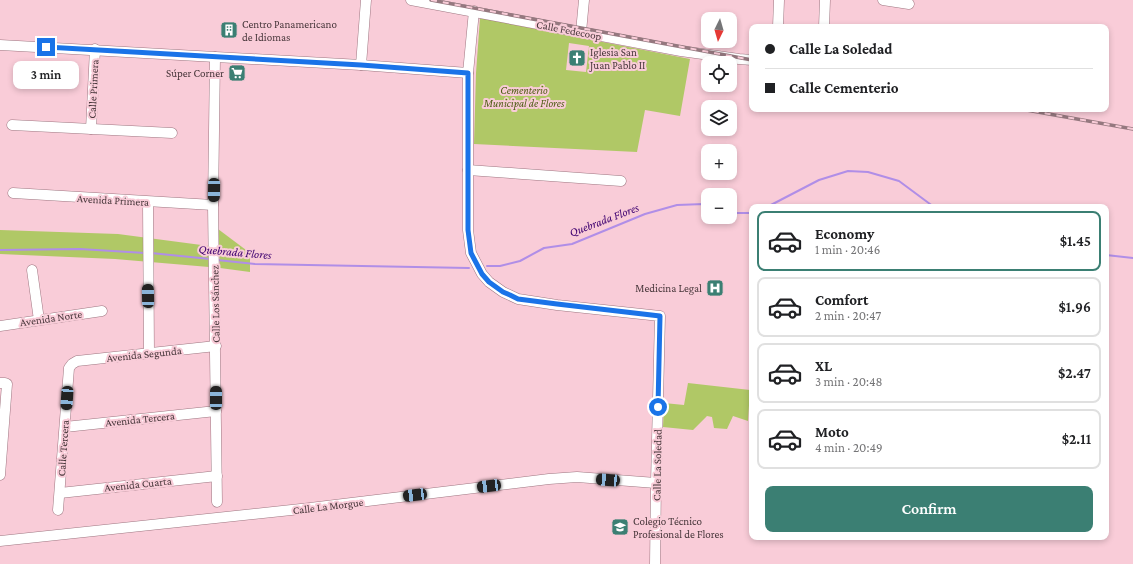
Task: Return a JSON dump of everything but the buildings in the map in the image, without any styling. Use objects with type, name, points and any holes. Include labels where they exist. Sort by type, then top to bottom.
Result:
[{"type":"street","points":[[361,65],[366,0]]},
{"type":"street","name":"Calle Fedecoop","points":[[411,0],[695,53],[738,60],[749,60]]},
{"type":"street","points":[[581,32],[584,0]]},
{"type":"street","points":[[778,24],[779,0]]},
{"type":"street","points":[[824,24],[825,0]]},
{"type":"street","points":[[883,0],[909,4]]},
{"type":"street","name":"Calle La Soledad","points":[[474,11],[468,73],[468,230],[471,253],[479,269],[489,282],[503,292],[518,299],[660,316],[656,483],[656,564]]},
{"type":"street","points":[[0,45],[95,49],[468,73]]},
{"type":"street","name":"Calle Primera","points":[[91,129],[95,49]]},
{"type":"street","name":"Calle Los Sánchez","points":[[216,57],[213,205],[217,502]]},
{"type":"street","points":[[12,125],[172,133]]},
{"type":"street","points":[[468,170],[621,180]]},
{"type":"street","name":"Avenida Primera","points":[[13,194],[213,205]]},
{"type":"street","points":[[148,202],[149,353]]},
{"type":"street","points":[[32,270],[38,320]]},
{"type":"street","name":"Avenida Norte","points":[[0,326],[102,311]]},
{"type":"street","name":"Avenida Segunda","points":[[72,364],[77,361],[216,346]]},
{"type":"street","name":"Calle Tercera","points":[[58,510],[69,368],[72,364]]},
{"type":"street","points":[[0,475],[7,384],[3,383]]},
{"type":"street","name":"Avenida Tercera","points":[[65,427],[216,411]]},
{"type":"street","name":"Avenida Cuarta","points":[[60,493],[217,476]]},
{"type":"street","name":"Calle La Morgue","points":[[0,541],[303,509],[549,479],[577,478],[656,483]]},
{"type":"green space","name":"Cementerio Municipal de Flores","points":[[480,18],[690,59],[680,116],[645,110],[637,152],[474,144],[476,73]],"holes":[[[569,43],[589,46],[586,72],[566,70]]]},
{"type":"green space","points":[[218,229],[250,253],[250,272],[220,268]]},
{"type":"green space","points":[[0,230],[118,234],[209,246],[209,267],[115,259],[0,254]]},
{"type":"green space","points":[[688,383],[749,390],[748,421],[733,416],[727,429],[714,428],[712,417],[707,416],[693,430],[663,427],[664,403],[684,405]]},
{"type":"waterway","name":"Quebrada Flores","points":[[773,204],[819,180],[848,171],[868,172],[899,181],[930,204]]},
{"type":"waterway","name":"Quebrada Flores","points":[[487,266],[500,266],[520,261],[544,248],[572,244],[645,214],[677,205],[701,204]]},
{"type":"waterway","name":"Quebrada Flores","points":[[737,213],[749,213]]},
{"type":"waterway","name":"Quebrada Flores","points":[[0,250],[80,249],[145,253]]},
{"type":"waterway","name":"Quebrada Flores","points":[[151,253],[210,259]]},
{"type":"waterway","name":"Quebrada Flores","points":[[1109,255],[1133,258]]},
{"type":"waterway","name":"Quebrada Flores","points":[[217,260],[255,264],[469,268]]},
{"type":"railway","points":[[431,0],[749,59]]},
{"type":"railway","points":[[1038,112],[1133,129]]},
{"type":"place","name":"Centro Panamericano de Idiomas","points":[[229,30]]},
{"type":"place","name":"Iglesia San Juan Pablo II","points":[[577,58]]},
{"type":"place","name":"Súper Corner","points":[[237,73]]},
{"type":"place","name":"Medicina Legal","points":[[715,288]]},
{"type":"place","name":"Colegio Técnico Profesional de Flores","points":[[620,527]]},
{"type":"route","points":[[46,47],[361,65],[468,73],[468,230],[471,253],[476,264],[489,282],[503,292],[518,299],[660,316],[658,407]]}]
